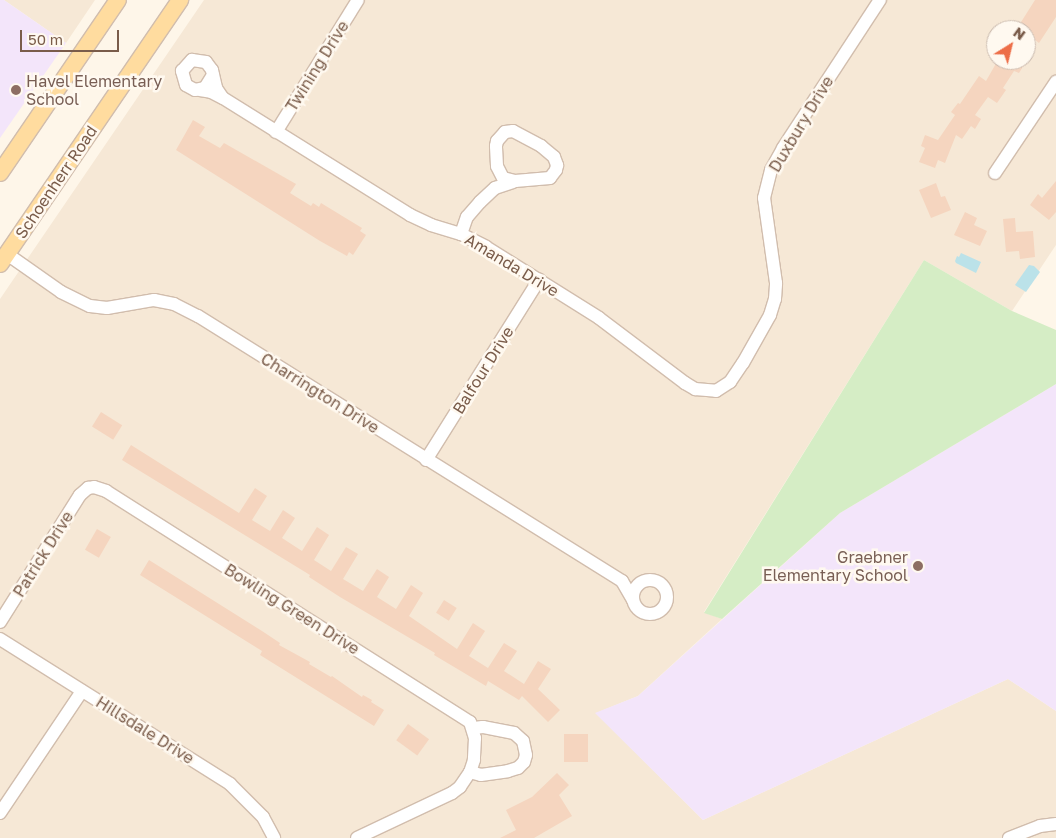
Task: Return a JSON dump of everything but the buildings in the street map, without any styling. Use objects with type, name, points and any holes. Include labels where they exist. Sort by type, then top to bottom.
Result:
[{"type":"main road","points":[[0,173],[118,0]]},
{"type":"main road","name":"Schoenherr Road","points":[[3,259],[180,0]]},
{"type":"street","name":"Twining Drive","points":[[276,132],[358,0]]},
{"type":"street","name":"Duxbury Drive","points":[[716,391],[730,382],[743,363],[770,315],[775,299],[776,283],[764,198],[771,170],[783,148],[880,0]]},
{"type":"street","points":[[212,75],[209,85],[200,90],[190,88],[183,81],[182,71],[187,63],[197,59],[206,62],[212,75],[216,88],[223,98]]},
{"type":"street","points":[[995,173],[1056,82]]},
{"type":"street","name":"Amanda Drive","points":[[200,90],[211,92],[223,98],[410,215],[431,226],[461,234],[539,280],[600,318],[695,389],[716,391]]},
{"type":"street","points":[[461,234],[473,209],[495,188],[515,181],[550,178],[556,170],[557,164],[554,157],[541,146],[513,132],[505,132],[497,141],[496,146],[495,188]]},
{"type":"street","points":[[497,166],[503,178],[515,181]]},
{"type":"street","name":"Charrington Drive","points":[[3,259],[90,306],[107,308],[154,300],[174,304],[198,316],[622,581],[639,610],[644,613],[656,614],[665,606],[667,596],[663,586],[654,581],[622,581]]},
{"type":"street","name":"Balfour Drive","points":[[426,460],[539,280]]},
{"type":"street","name":"Patrick Drive","points":[[0,622],[80,495],[88,488]]},
{"type":"street","name":"Bowling Green Drive","points":[[88,488],[99,488],[123,502],[464,716],[473,728]]},
{"type":"street","points":[[633,600],[635,589],[643,582]]},
{"type":"street","name":"Hillsdale Drive","points":[[0,639],[230,784],[262,817],[274,838]]},
{"type":"street","points":[[0,813],[82,691]]},
{"type":"street","points":[[357,838],[452,793],[470,772],[475,750],[473,728],[483,726],[514,733],[524,741],[526,755],[524,762],[518,768],[481,775],[470,772]]},
{"type":"street","points":[[1009,838],[1040,826],[1056,824]]},
{"type":"shaded area","name":"Havel Elementary School","points":[[0,0],[4,0],[66,43],[0,138]]},
{"type":"shaded area","points":[[4,0],[95,0],[66,43]]},
{"type":"shaded area","points":[[204,0],[1056,0],[1056,245],[1012,311],[924,260],[704,612],[722,619],[638,696],[596,713],[703,820],[1008,679],[1056,711],[1056,838],[0,838],[0,299]]},
{"type":"shaded area","name":"Graebner Elementary School","points":[[1056,384],[1056,711],[1008,679],[703,820],[595,713],[638,696],[840,513]]},
{"type":"green space","points":[[924,260],[1012,311],[1056,330],[1056,384],[840,513],[722,619],[704,613]]},
{"type":"water","points":[[961,253],[981,262],[976,273],[956,263],[957,256],[959,257]]},
{"type":"water","points":[[1029,265],[1034,266],[1040,272],[1026,292],[1015,285]]},
{"type":"place","name":"Havel Elementary School","points":[[16,90]]},
{"type":"place","name":"Graebner Elementary School","points":[[918,566]]}]
